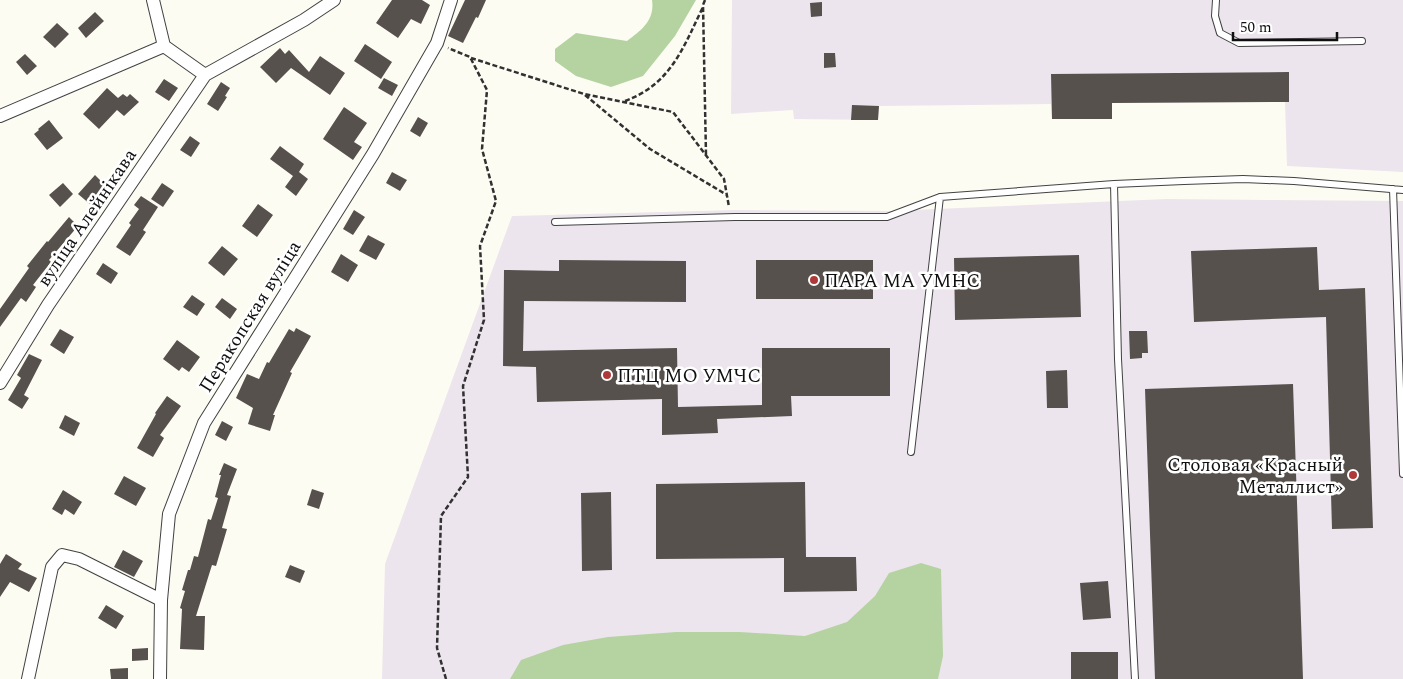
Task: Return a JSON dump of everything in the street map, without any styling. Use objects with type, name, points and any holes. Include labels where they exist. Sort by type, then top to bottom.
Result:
[{"type":"street","points":[[153,0],[164,46],[205,75],[304,20],[334,0]]},
{"type":"street","name":"Перакопская вуліца","points":[[160,679],[161,600],[169,514],[204,423],[373,154],[437,43],[451,0]]},
{"type":"street","points":[[0,116],[164,46]]},
{"type":"street","name":"вуліца Алейнікава","points":[[0,383],[48,305],[205,75]]},
{"type":"street","points":[[28,679],[52,567],[62,555],[79,559],[161,600]]},
{"type":"lane","points":[[1216,0],[1216,16],[1220,33],[1238,43],[1362,41]]},
{"type":"lane","points":[[555,222],[735,217],[887,217],[940,197],[1114,184],[1243,179],[1294,181],[1403,190]]},
{"type":"lane","points":[[1114,184],[1118,359],[1135,679]]},
{"type":"lane","points":[[1393,189],[1403,474]]},
{"type":"lane","points":[[911,452],[940,197]]},
{"type":"path","points":[[705,0],[706,156]]},
{"type":"path","points":[[623,102],[642,95],[664,76],[680,54],[704,5]]},
{"type":"path","points":[[437,43],[470,57],[584,94],[673,112],[724,179],[730,210],[735,217]]},
{"type":"path","points":[[446,679],[437,648],[441,516],[468,477],[463,386],[484,320],[480,246],[496,201],[482,149],[487,90],[470,57]]},
{"type":"path","points":[[584,94],[650,148],[727,195]]},
{"type":"shaded area","points":[[732,0],[1403,0],[1403,172],[1287,166],[1285,102],[1112,103],[1112,119],[1052,119],[1051,104],[879,106],[878,120],[794,119],[793,110],[731,114]]},
{"type":"shaded area","points":[[1166,199],[1403,201],[1403,679],[382,679],[385,564],[512,216],[736,210],[890,211]]},
{"type":"green space","points":[[652,0],[696,0],[675,36],[643,76],[611,87],[576,76],[555,61],[555,49],[576,33],[627,41],[646,24],[651,13]]},
{"type":"green space","points":[[921,563],[941,569],[943,656],[938,679],[510,679],[521,660],[563,645],[608,637],[676,632],[740,632],[805,636],[847,622],[875,596],[889,573]]},
{"type":"building","points":[[392,0],[422,0],[430,5],[421,24],[411,19],[398,38],[376,23]]},
{"type":"building","points":[[465,0],[486,0],[463,43],[448,36]]},
{"type":"building","points":[[822,2],[822,16],[811,17],[810,3]]},
{"type":"building","points":[[95,12],[104,21],[86,38],[78,28]]},
{"type":"building","points":[[57,23],[69,34],[55,48],[43,37]]},
{"type":"building","points":[[365,44],[392,62],[381,79],[354,61]]},
{"type":"building","points":[[280,48],[285,54],[289,50],[309,72],[320,56],[345,73],[330,95],[291,68],[276,83],[260,67]]},
{"type":"building","points":[[824,53],[835,53],[836,67],[824,68]]},
{"type":"building","points":[[25,54],[37,66],[27,75],[16,62]]},
{"type":"building","points":[[1289,72],[1289,102],[1112,103],[1112,119],[1052,119],[1051,74]]},
{"type":"building","points":[[384,78],[398,85],[392,96],[378,88]]},
{"type":"building","points":[[164,79],[178,88],[169,101],[155,92]]},
{"type":"building","points":[[221,82],[230,88],[225,96],[227,97],[218,111],[207,104]]},
{"type":"building","points":[[107,88],[118,98],[123,94],[127,97],[130,94],[139,102],[124,116],[117,110],[99,129],[83,114]]},
{"type":"building","points":[[852,105],[879,106],[878,120],[851,120]]},
{"type":"building","points":[[344,107],[367,123],[354,142],[362,147],[353,160],[323,139]]},
{"type":"building","points":[[418,117],[428,123],[420,137],[410,131]]},
{"type":"building","points":[[49,120],[63,138],[47,150],[34,134]]},
{"type":"building","points":[[190,136],[200,143],[191,157],[180,150]]},
{"type":"building","points":[[280,146],[304,164],[299,172],[308,179],[296,196],[285,187],[293,176],[270,159]]},
{"type":"building","points":[[392,172],[407,180],[400,191],[386,183]]},
{"type":"building","points":[[95,175],[107,187],[91,205],[78,194]]},
{"type":"building","points":[[63,183],[73,194],[60,207],[49,195]]},
{"type":"building","points":[[162,183],[174,191],[163,207],[151,199]]},
{"type":"building","points":[[141,196],[158,207],[143,230],[146,232],[130,256],[116,247],[139,209],[134,205]]},
{"type":"building","points":[[258,204],[273,215],[257,237],[242,226]]},
{"type":"building","points":[[354,210],[365,217],[353,235],[343,229]]},
{"type":"building","points":[[69,217],[78,226],[49,260],[51,262],[33,285],[36,287],[26,302],[21,298],[0,327],[0,309],[29,268],[27,266]]},
{"type":"building","points":[[368,235],[385,244],[376,260],[359,251]]},
{"type":"building","points":[[222,246],[238,259],[224,276],[208,263]]},
{"type":"building","points":[[1317,247],[1319,290],[1365,288],[1373,528],[1332,529],[1326,317],[1194,322],[1191,251]]},
{"type":"building","points":[[341,254],[358,265],[348,282],[331,272]]},
{"type":"building","points":[[1079,255],[1081,317],[955,320],[954,258]]},
{"type":"building","points":[[559,260],[686,261],[686,302],[524,301],[523,351],[677,348],[678,407],[762,405],[762,348],[890,348],[890,396],[791,396],[792,416],[717,419],[718,433],[662,435],[662,399],[537,402],[536,367],[503,366],[504,270],[559,271]]},
{"type":"building","name":"ПАРА МА УМНС","points":[[756,260],[873,260],[873,299],[756,299]]},
{"type":"building","points":[[103,263],[118,273],[111,284],[96,274]]},
{"type":"building","points":[[192,295],[205,304],[197,316],[183,307]]},
{"type":"building","points":[[222,298],[237,309],[230,319],[215,307]]},
{"type":"building","points":[[296,328],[311,336],[290,372],[292,373],[273,415],[275,415],[270,431],[248,424],[253,408],[236,398],[247,374],[259,379],[267,362],[269,363],[289,329],[294,332]]},
{"type":"building","points":[[60,329],[74,337],[64,354],[50,345]]},
{"type":"building","points":[[1129,331],[1147,331],[1148,353],[1142,353],[1142,358],[1130,359]]},
{"type":"building","points":[[177,340],[200,357],[189,372],[182,367],[179,371],[163,359]]},
{"type":"building","points":[[29,354],[42,360],[24,395],[29,398],[22,409],[8,400],[21,378],[17,375]]},
{"type":"building","points":[[1067,370],[1068,408],[1047,408],[1046,371]]},
{"type":"building","points":[[1293,384],[1303,679],[1155,679],[1145,389]]},
{"type":"building","points":[[167,396],[181,406],[160,435],[164,438],[153,457],[137,448],[155,413]]},
{"type":"building","points":[[65,415],[80,423],[74,436],[59,428]]},
{"type":"building","points":[[222,421],[233,427],[226,441],[215,435]]},
{"type":"building","points":[[224,463],[237,469],[227,495],[231,496],[222,528],[227,529],[216,566],[212,565],[196,616],[205,616],[204,650],[180,649],[182,609],[180,608],[185,591],[182,590],[194,556],[198,557],[208,519],[211,520],[218,498],[215,497],[221,475],[219,475]]},
{"type":"building","points":[[124,476],[146,488],[136,506],[114,494]]},
{"type":"building","points":[[805,482],[806,557],[856,557],[857,591],[784,592],[784,558],[656,559],[656,484]]},
{"type":"building","points":[[312,489],[324,493],[319,509],[307,505]]},
{"type":"building","points":[[63,490],[82,502],[74,515],[65,509],[62,515],[52,509]]},
{"type":"building","points":[[611,492],[612,570],[582,571],[581,493]]},
{"type":"building","points":[[123,550],[143,561],[134,577],[114,567]]},
{"type":"building","points":[[6,554],[22,564],[18,569],[37,578],[29,592],[10,582],[0,597],[0,564]]},
{"type":"building","points":[[290,565],[305,571],[300,583],[285,577]]},
{"type":"building","points":[[1108,581],[1111,618],[1083,620],[1080,583]]},
{"type":"building","points":[[106,605],[124,616],[116,629],[98,618]]},
{"type":"building","points":[[148,648],[148,660],[132,661],[132,649]]},
{"type":"building","points":[[1071,652],[1118,652],[1118,679],[1071,679]]},
{"type":"building","points":[[128,668],[128,679],[111,679],[110,669]]},
{"type":"place","name":"ПАРА МА УМНС","points":[[814,280]]},
{"type":"place","name":"ПТЦ МО УМЧС","points":[[607,375]]},
{"type":"place","name":"Столовая «Красный Металлист»","points":[[1353,475]]}]
